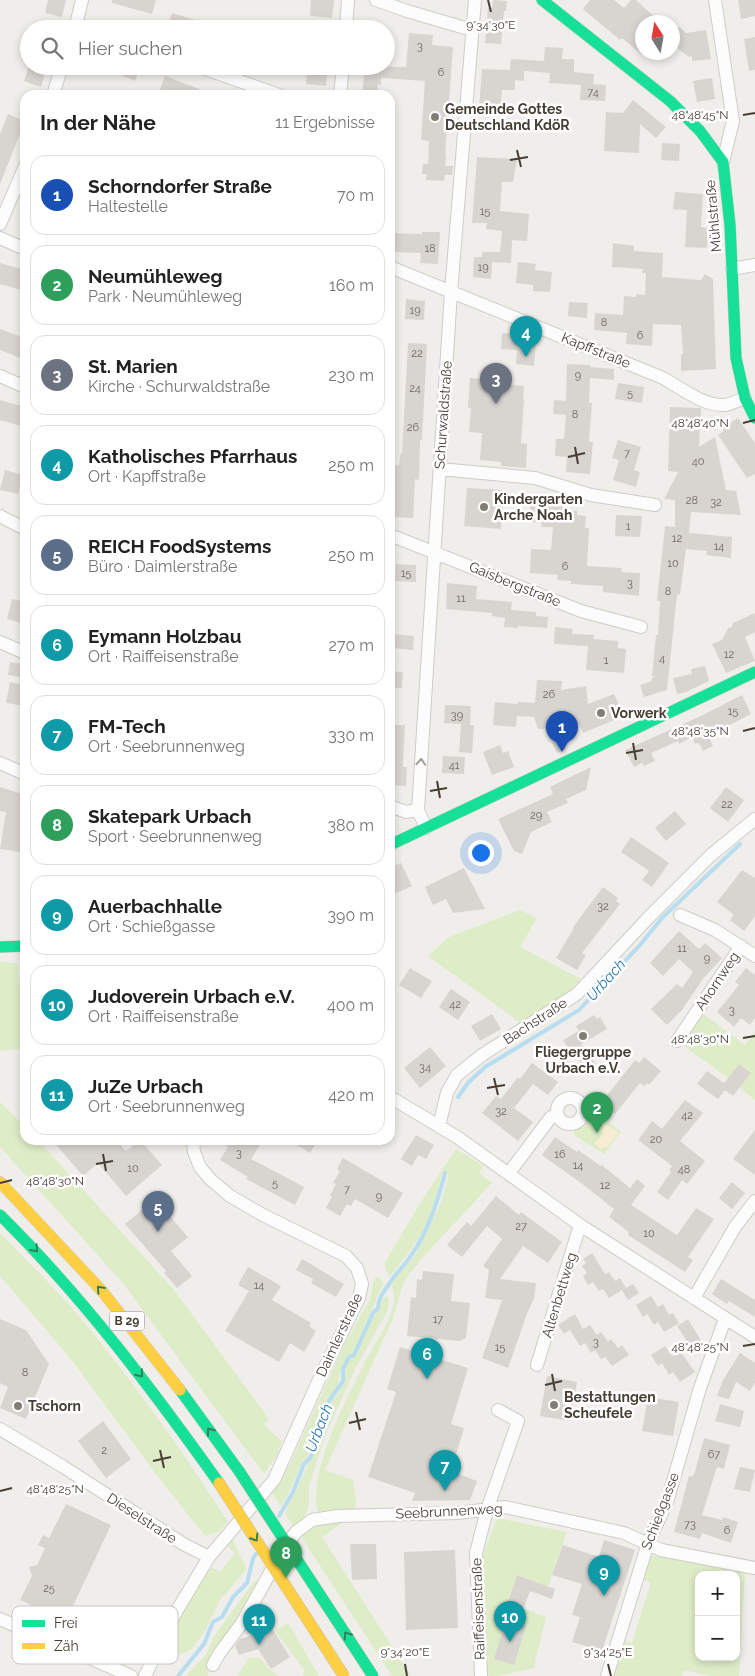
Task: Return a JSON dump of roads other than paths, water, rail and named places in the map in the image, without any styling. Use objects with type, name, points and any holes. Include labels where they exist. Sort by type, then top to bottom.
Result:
[{"type":"main road","name":"Mühlstraße","points":[[542,0],[670,101],[700,131],[723,162],[730,225],[733,325],[736,358],[745,398],[755,418]]},
{"type":"main road","points":[[395,843],[755,672]]},
{"type":"main road","points":[[0,947],[20,946]]},
{"type":"main road","name":"B 29","points":[[0,1182],[51,1234],[115,1306],[172,1379],[239,1471],[373,1676]]},
{"type":"main road","name":"B 29","points":[[0,1215],[30,1243],[98,1321],[159,1398],[219,1483],[344,1676]]},
{"type":"street","points":[[77,20],[82,0]]},
{"type":"street","points":[[347,20],[348,0]]},
{"type":"street","points":[[376,0],[472,30]]},
{"type":"street","name":"Schurwaldstraße","points":[[426,828],[418,810],[451,292],[475,0]]},
{"type":"street","points":[[715,0],[733,121],[723,162]]},
{"type":"street","points":[[55,90],[59,75]]},
{"type":"street","points":[[222,75],[265,90]]},
{"type":"street","points":[[341,90],[342,75]]},
{"type":"street","points":[[0,224],[20,178]]},
{"type":"street","points":[[0,238],[20,247]]},
{"type":"street","points":[[732,269],[755,266]]},
{"type":"street","name":"Kapffstraße","points":[[395,269],[663,378],[703,400],[727,405],[745,398]]},
{"type":"street","points":[[0,376],[20,384]]},
{"type":"street","points":[[440,469],[535,478],[591,496],[656,505]]},
{"type":"street","points":[[0,516],[20,526]]},
{"type":"street","name":"Gaisbergstraße","points":[[395,537],[581,610],[641,628]]},
{"type":"street","points":[[0,642],[20,651]]},
{"type":"street","points":[[0,764],[20,772]]},
{"type":"street","points":[[395,808],[406,812],[418,810]]},
{"type":"street","name":"Bachstraße","points":[[439,1126],[447,1093],[457,1074],[482,1055],[577,994],[649,917],[711,855],[755,819]]},
{"type":"street","points":[[680,915],[715,930],[755,956]]},
{"type":"street","name":"Ahornweg","points":[[677,1041],[741,946]]},
{"type":"street","points":[[395,1100],[509,1172],[580,1225],[755,1337]]},
{"type":"street","points":[[509,1172],[551,1117],[557,1114]]},
{"type":"street","name":"Daimlerstraße","points":[[178,1609],[209,1557],[274,1480],[323,1371],[360,1298],[362,1284],[357,1268],[346,1256],[230,1196],[210,1179],[200,1167],[193,1145]]},
{"type":"street","points":[[694,1298],[735,1227],[755,1202]]},
{"type":"street","name":"Altenbettweg","points":[[537,1364],[580,1225]]},
{"type":"street","name":"Schießgasse","points":[[607,1676],[648,1543],[667,1502],[700,1388],[725,1319]]},
{"type":"street","name":"Raiffeisenstraße","points":[[481,1676],[476,1552],[487,1510],[518,1421],[498,1410]]},
{"type":"street","name":"Dieselstraße","points":[[0,1429],[62,1466],[185,1545],[209,1557]]},
{"type":"street","name":"Seebrunnenweg","points":[[214,1665],[219,1654],[242,1623],[261,1592],[280,1554],[296,1532],[312,1520],[338,1516],[458,1513],[505,1507],[624,1534],[661,1550],[755,1568]]},
{"type":"street","points":[[0,1619],[12,1624]]},
{"type":"street","points":[[103,1664],[131,1676]]},
{"type":"street","name":"Daimlerstraße","points":[[145,1676],[151,1664]]},
{"type":"waterway","name":"Urbach","points":[[458,1097],[468,1083],[485,1067],[579,1010],[640,945],[662,918],[740,844]]},
{"type":"waterway","name":"Urbach","points":[[279,1516],[293,1492],[304,1464],[310,1458],[314,1449],[315,1434],[326,1414],[327,1404],[343,1381],[343,1369],[349,1357],[354,1355],[373,1313],[378,1308],[382,1294],[410,1258],[428,1225],[445,1173]]},
{"type":"waterway","name":"Urbach","points":[[178,1676],[204,1644],[213,1622],[222,1617],[233,1597],[247,1583],[256,1554]]},
{"type":"place","name":"Gemeinde Gottes Deutschland KdöR","points":[[435,117]]},
{"type":"place","name":"Katholisches Pfarrhaus","points":[[526,357]]},
{"type":"place","name":"St. Marien","points":[[496,404]]},
{"type":"place","name":"Kindergarten Arche Noah","points":[[484,507]]},
{"type":"place","name":"Vorwerk","points":[[601,713]]},
{"type":"place","name":"Schorndorfer Straße","points":[[562,752]]},
{"type":"place","name":"Fliegergruppe Urbach e.V.","points":[[583,1036]]},
{"type":"place","name":"Neumühleweg","points":[[597,1133]]},
{"type":"place","name":"REICH FoodSystems","points":[[158,1232]]},
{"type":"place","name":"Eymann Holzbau","points":[[427,1379]]},
{"type":"place","name":"Bestattungen Scheufele","points":[[554,1405]]},
{"type":"place","name":"Tschorn","points":[[18,1406]]},
{"type":"place","name":"FM-Tech","points":[[445,1491]]},
{"type":"place","name":"Skatepark Urbach","points":[[286,1578]]},
{"type":"place","name":"Auerbachhalle","points":[[604,1596]]},
{"type":"place","name":"Judoverein Urbach e.V.","points":[[510,1642]]},
{"type":"place","name":"JuZe Urbach","points":[[259,1645]]}]
